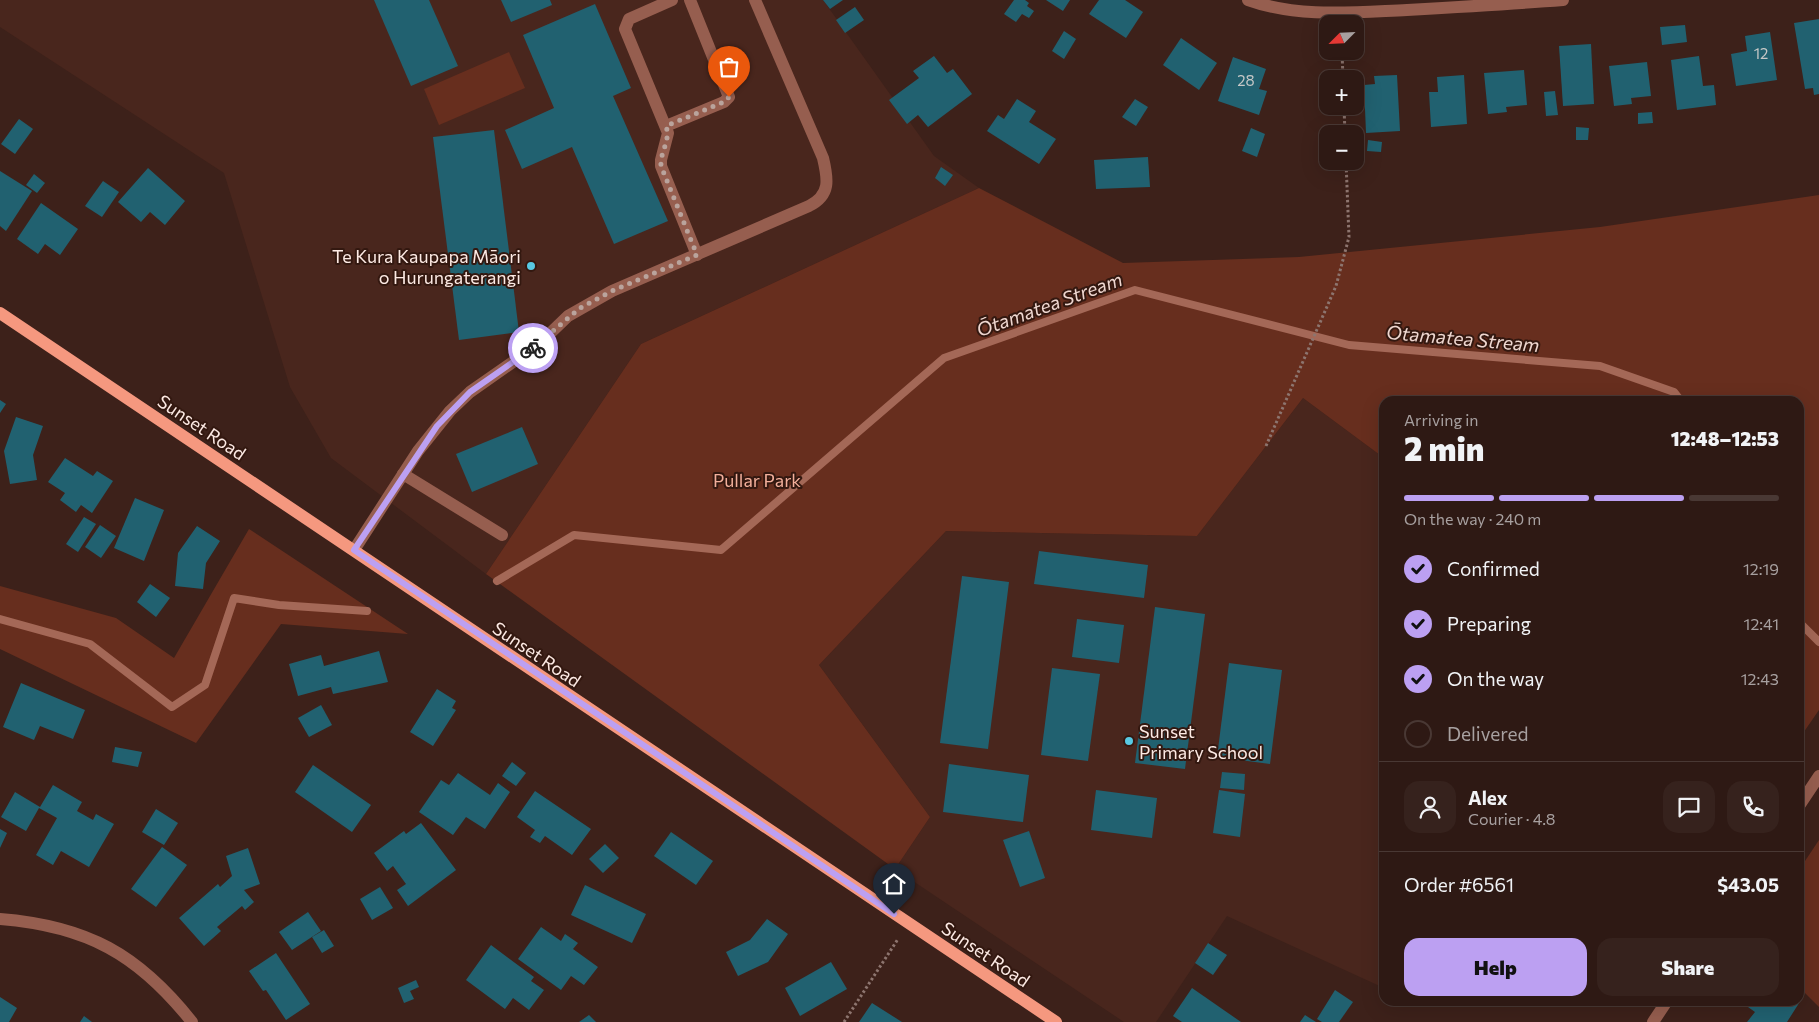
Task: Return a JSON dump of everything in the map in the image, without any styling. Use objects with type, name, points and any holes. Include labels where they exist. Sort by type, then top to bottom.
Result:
[{"type":"main road","name":"Sunset Road","points":[[0,313],[1056,1022]]},
{"type":"street","points":[[672,0],[629,19],[625,25],[626,33],[666,126],[668,137],[662,154],[661,166],[697,255]]},
{"type":"street","points":[[666,126],[724,102],[729,97],[690,0]]},
{"type":"street","points":[[354,550],[437,426],[450,411],[470,392],[540,343],[568,316],[612,291],[818,202],[826,192],[828,184],[823,158],[755,0]]},
{"type":"street","points":[[1248,0],[1265,6],[1302,11],[1358,11],[1491,6],[1563,0]]},
{"type":"street","points":[[404,474],[502,535]]},
{"type":"street","points":[[1804,798],[1819,776]]},
{"type":"street","points":[[0,919],[63,928],[117,952],[150,976],[192,1022]]},
{"type":"street","points":[[1653,1022],[1664,1006]]},
{"type":"path","points":[[1266,446],[1336,286],[1349,237],[1346,170]]},
{"type":"path","points":[[844,1022],[908,924]]},
{"type":"shaded area","name":"Te Kura Kaupapa Māori o Hurungaterangi","points":[[0,0],[823,0],[934,156],[979,188],[641,344],[486,574],[331,458],[290,387],[224,173],[0,27]]},
{"type":"shaded area","name":"Sunset Primary School","points":[[1303,398],[1379,454],[1379,986],[1227,916],[1156,1022],[1124,1022],[895,869],[930,817],[819,665],[946,531],[1197,536]]},
{"type":"green space","points":[[509,52],[525,88],[439,125],[424,89]]},
{"type":"green space","name":"Pullar Park","points":[[979,188],[1123,263],[1299,257],[1600,227],[1819,195],[1819,710],[1804,732],[1804,396],[1379,396],[1379,454],[1303,398],[1197,536],[946,531],[819,665],[930,817],[895,869],[486,574],[641,344]]},
{"type":"green space","points":[[249,529],[408,634],[281,624],[196,743],[0,649],[0,586],[116,618],[174,658]]},
{"type":"green space","points":[[1819,840],[1819,1007],[1804,992],[1804,862]]},
{"type":"building","points":[[374,0],[429,0],[458,66],[411,86]]},
{"type":"building","points":[[501,0],[550,0],[552,5],[511,22]]},
{"type":"building","points":[[823,0],[843,0],[830,9]]},
{"type":"building","points":[[1014,0],[1025,0],[1029,3],[1027,6],[1034,11],[1029,18],[1022,14],[1016,22],[1004,14]]},
{"type":"building","points":[[1046,0],[1070,0],[1063,11]]},
{"type":"building","points":[[1099,0],[1125,0],[1143,12],[1126,38],[1089,14]]},
{"type":"building","points":[[595,4],[631,88],[613,96],[668,221],[614,244],[572,147],[522,169],[505,130],[554,108],[523,35]]},
{"type":"building","points":[[855,7],[864,20],[845,33],[836,20]]},
{"type":"building","points":[[1819,19],[1819,94],[1814,95],[1813,88],[1805,89],[1794,23]]},
{"type":"building","points":[[1685,25],[1687,42],[1662,45],[1660,27]]},
{"type":"building","points":[[1064,31],[1076,39],[1064,59],[1052,51]]},
{"type":"building","points":[[1770,32],[1777,80],[1736,86],[1731,54],[1747,51],[1745,36]]},
{"type":"building","points":[[1181,38],[1217,63],[1199,90],[1163,65]]},
{"type":"building","points":[[1591,44],[1594,104],[1563,106],[1559,46]]},
{"type":"building","points":[[934,56],[947,73],[953,69],[972,94],[928,127],[918,115],[907,124],[889,100],[919,78],[913,71]]},
{"type":"building","points":[[1699,56],[1703,86],[1714,85],[1716,105],[1677,110],[1671,60]]},
{"type":"building","points":[[1233,57],[1266,69],[1259,89],[1267,91],[1259,115],[1218,101]]},
{"type":"building","points":[[1647,62],[1651,96],[1631,98],[1632,104],[1614,106],[1609,66]]},
{"type":"building","points":[[1524,70],[1527,105],[1506,107],[1507,112],[1488,114],[1484,73]]},
{"type":"building","points":[[1397,75],[1400,131],[1366,133],[1364,85],[1375,84],[1374,76]]},
{"type":"building","points":[[1464,75],[1467,124],[1431,127],[1429,92],[1438,92],[1437,77]]},
{"type":"building","points":[[1555,91],[1558,115],[1546,116],[1544,92]]},
{"type":"building","points":[[1017,99],[1036,111],[1029,122],[1056,139],[1039,164],[987,131],[998,115],[1004,119]]},
{"type":"building","points":[[1135,99],[1148,107],[1136,126],[1122,117]]},
{"type":"building","points":[[1652,112],[1653,123],[1638,124],[1638,113]]},
{"type":"building","points":[[19,119],[33,129],[15,154],[1,144]]},
{"type":"building","points":[[1576,127],[1589,128],[1588,140],[1576,140]]},
{"type":"building","points":[[1251,128],[1265,134],[1257,157],[1242,151]]},
{"type":"building","points":[[494,130],[519,332],[459,340],[433,137]]},
{"type":"building","points":[[1368,140],[1382,142],[1381,152],[1367,151]]},
{"type":"building","points":[[1148,157],[1150,187],[1096,189],[1094,160]]},
{"type":"building","points":[[941,167],[953,175],[945,186],[935,178]]},
{"type":"building","points":[[148,168],[185,201],[165,225],[150,212],[141,222],[118,202]]},
{"type":"building","points":[[0,171],[32,191],[6,231],[0,226]]},
{"type":"building","points":[[34,174],[45,183],[37,193],[26,185]]},
{"type":"building","points":[[103,181],[119,192],[102,217],[85,206]]},
{"type":"building","points":[[41,203],[78,229],[60,255],[45,244],[38,254],[17,239]]},
{"type":"building","points":[[0,400],[6,404],[0,413]]},
{"type":"building","points":[[16,417],[43,426],[33,455],[37,480],[10,484],[4,451]]},
{"type":"building","points":[[522,427],[538,464],[472,492],[456,454]]},
{"type":"building","points":[[65,458],[93,476],[97,471],[113,481],[92,513],[81,505],[76,512],[60,500],[65,493],[48,482]]},
{"type":"building","points":[[135,498],[164,510],[144,561],[114,548]]},
{"type":"building","points":[[84,517],[96,524],[78,552],[66,544]]},
{"type":"building","points":[[100,525],[116,536],[101,558],[85,547]]},
{"type":"building","points":[[197,526],[220,541],[206,563],[203,589],[175,586],[178,553]]},
{"type":"building","points":[[1039,551],[1148,565],[1144,598],[1034,584]]},
{"type":"building","points":[[962,576],[1009,582],[988,749],[940,743]]},
{"type":"building","points":[[150,584],[170,598],[156,617],[137,602]]},
{"type":"building","points":[[1155,607],[1205,614],[1185,769],[1135,763]]},
{"type":"building","points":[[1077,619],[1124,625],[1119,663],[1072,657]]},
{"type":"building","points":[[379,651],[388,682],[333,694],[331,687],[298,696],[289,664],[321,655],[324,666]]},
{"type":"building","points":[[1229,663],[1282,670],[1270,764],[1217,757]]},
{"type":"building","points":[[1052,668],[1100,674],[1088,761],[1041,755]]},
{"type":"building","points":[[21,683],[85,710],[73,739],[40,726],[34,740],[3,727]]},
{"type":"building","points":[[437,689],[456,701],[452,708],[456,710],[433,746],[410,732]]},
{"type":"building","points":[[321,705],[332,725],[309,737],[298,718]]},
{"type":"building","points":[[115,747],[142,752],[138,767],[112,762]]},
{"type":"building","points":[[512,762],[526,773],[516,786],[502,776]]},
{"type":"building","points":[[949,764],[1029,775],[1023,822],[943,812]]},
{"type":"building","points":[[313,765],[371,805],[352,832],[295,792]]},
{"type":"building","points":[[1222,772],[1245,774],[1244,790],[1220,788]]},
{"type":"building","points":[[458,773],[490,795],[498,783],[510,792],[485,829],[466,817],[453,835],[419,812],[441,780],[449,785]]},
{"type":"building","points":[[53,785],[82,802],[77,811],[93,820],[96,814],[114,824],[89,867],[61,851],[53,865],[36,855],[57,818],[39,808],[26,831],[1,817],[15,792],[40,807]]},
{"type":"building","points":[[1096,790],[1157,798],[1152,838],[1091,830]]},
{"type":"building","points":[[1219,790],[1245,794],[1240,837],[1213,833]]},
{"type":"building","points":[[535,791],[591,829],[572,855],[545,836],[540,843],[530,837],[535,830],[517,817]]},
{"type":"building","points":[[156,809],[178,823],[164,845],[142,832]]},
{"type":"building","points":[[421,823],[456,870],[408,906],[397,890],[406,884],[393,866],[387,871],[374,853],[404,831],[406,834]]},
{"type":"building","points":[[0,829],[7,833],[0,848]]},
{"type":"building","points":[[1029,831],[1045,878],[1020,887],[1003,840]]},
{"type":"building","points":[[671,832],[713,861],[696,885],[654,856]]},
{"type":"building","points":[[605,844],[619,858],[603,873],[589,859]]},
{"type":"building","points":[[162,847],[187,865],[156,907],[131,889]]},
{"type":"building","points":[[248,848],[260,884],[244,890],[254,902],[245,910],[242,906],[217,927],[221,931],[204,946],[179,918],[218,884],[220,887],[232,876],[226,856]]},
{"type":"building","points":[[585,885],[646,914],[632,943],[571,915]]},
{"type":"building","points":[[380,887],[393,908],[372,920],[360,899]]},
{"type":"building","points":[[308,912],[321,931],[292,950],[279,932]]},
{"type":"building","points":[[767,919],[788,934],[768,962],[738,976],[726,952],[750,940]]},
{"type":"building","points":[[541,927],[561,941],[565,934],[578,943],[573,949],[598,967],[584,985],[571,976],[561,990],[518,959]]},
{"type":"building","points":[[324,930],[334,946],[322,953],[312,937]]},
{"type":"building","points":[[1208,943],[1227,955],[1213,975],[1195,963]]},
{"type":"building","points":[[491,945],[534,977],[531,981],[544,990],[529,1010],[513,998],[505,1009],[466,980]]},
{"type":"building","points":[[276,953],[310,1004],[286,1020],[266,990],[263,991],[249,971]]},
{"type":"building","points":[[831,962],[847,989],[800,1016],[785,988]]},
{"type":"building","points":[[416,980],[419,987],[410,991],[414,999],[404,1003],[398,988]]},
{"type":"building","points":[[1192,988],[1241,1022],[1182,1022],[1173,1016]]},
{"type":"building","points":[[1335,990],[1353,1002],[1339,1022],[1322,1022],[1317,1019]]},
{"type":"building","points":[[0,997],[17,1008],[9,1022],[0,1022]]},
{"type":"building","points":[[872,1003],[902,1022],[859,1022]]},
{"type":"building","points":[[1797,1006],[1787,1022],[1747,1022],[1755,1012],[1748,1007]]},
{"type":"building","points":[[589,1015],[596,1022],[579,1022]]},
{"type":"building","points":[[1305,1015],[1316,1022],[1300,1022]]},
{"type":"building","points":[[84,1016],[92,1022],[80,1022]]},
{"type":"waterway","name":"Ōtamatea Stream","points":[[497,581],[574,535],[721,550],[944,358],[1135,290],[1349,345],[1600,366],[1674,392],[1677,396]]},
{"type":"waterway","name":"Ōtamatea Stream","points":[[0,619],[90,644],[172,707],[205,685],[234,598],[279,605],[367,611]]},
{"type":"waterway","name":"Ōtamatea Stream","points":[[1804,627],[1819,642]]},
{"type":"way so far","points":[[533,348],[568,316],[580,308],[612,291],[697,255],[661,166],[662,154],[668,137],[666,126],[724,102],[729,97]]},
{"type":"place","name":"Te Kura Kaupapa Māori o Hurungaterangi","points":[[531,266]]},
{"type":"place","name":"Sunset Primary School","points":[[1129,741]]},
{"type":"route","points":[[533,348],[470,392],[450,411],[418,451],[354,550],[538,676],[894,914]]}]
